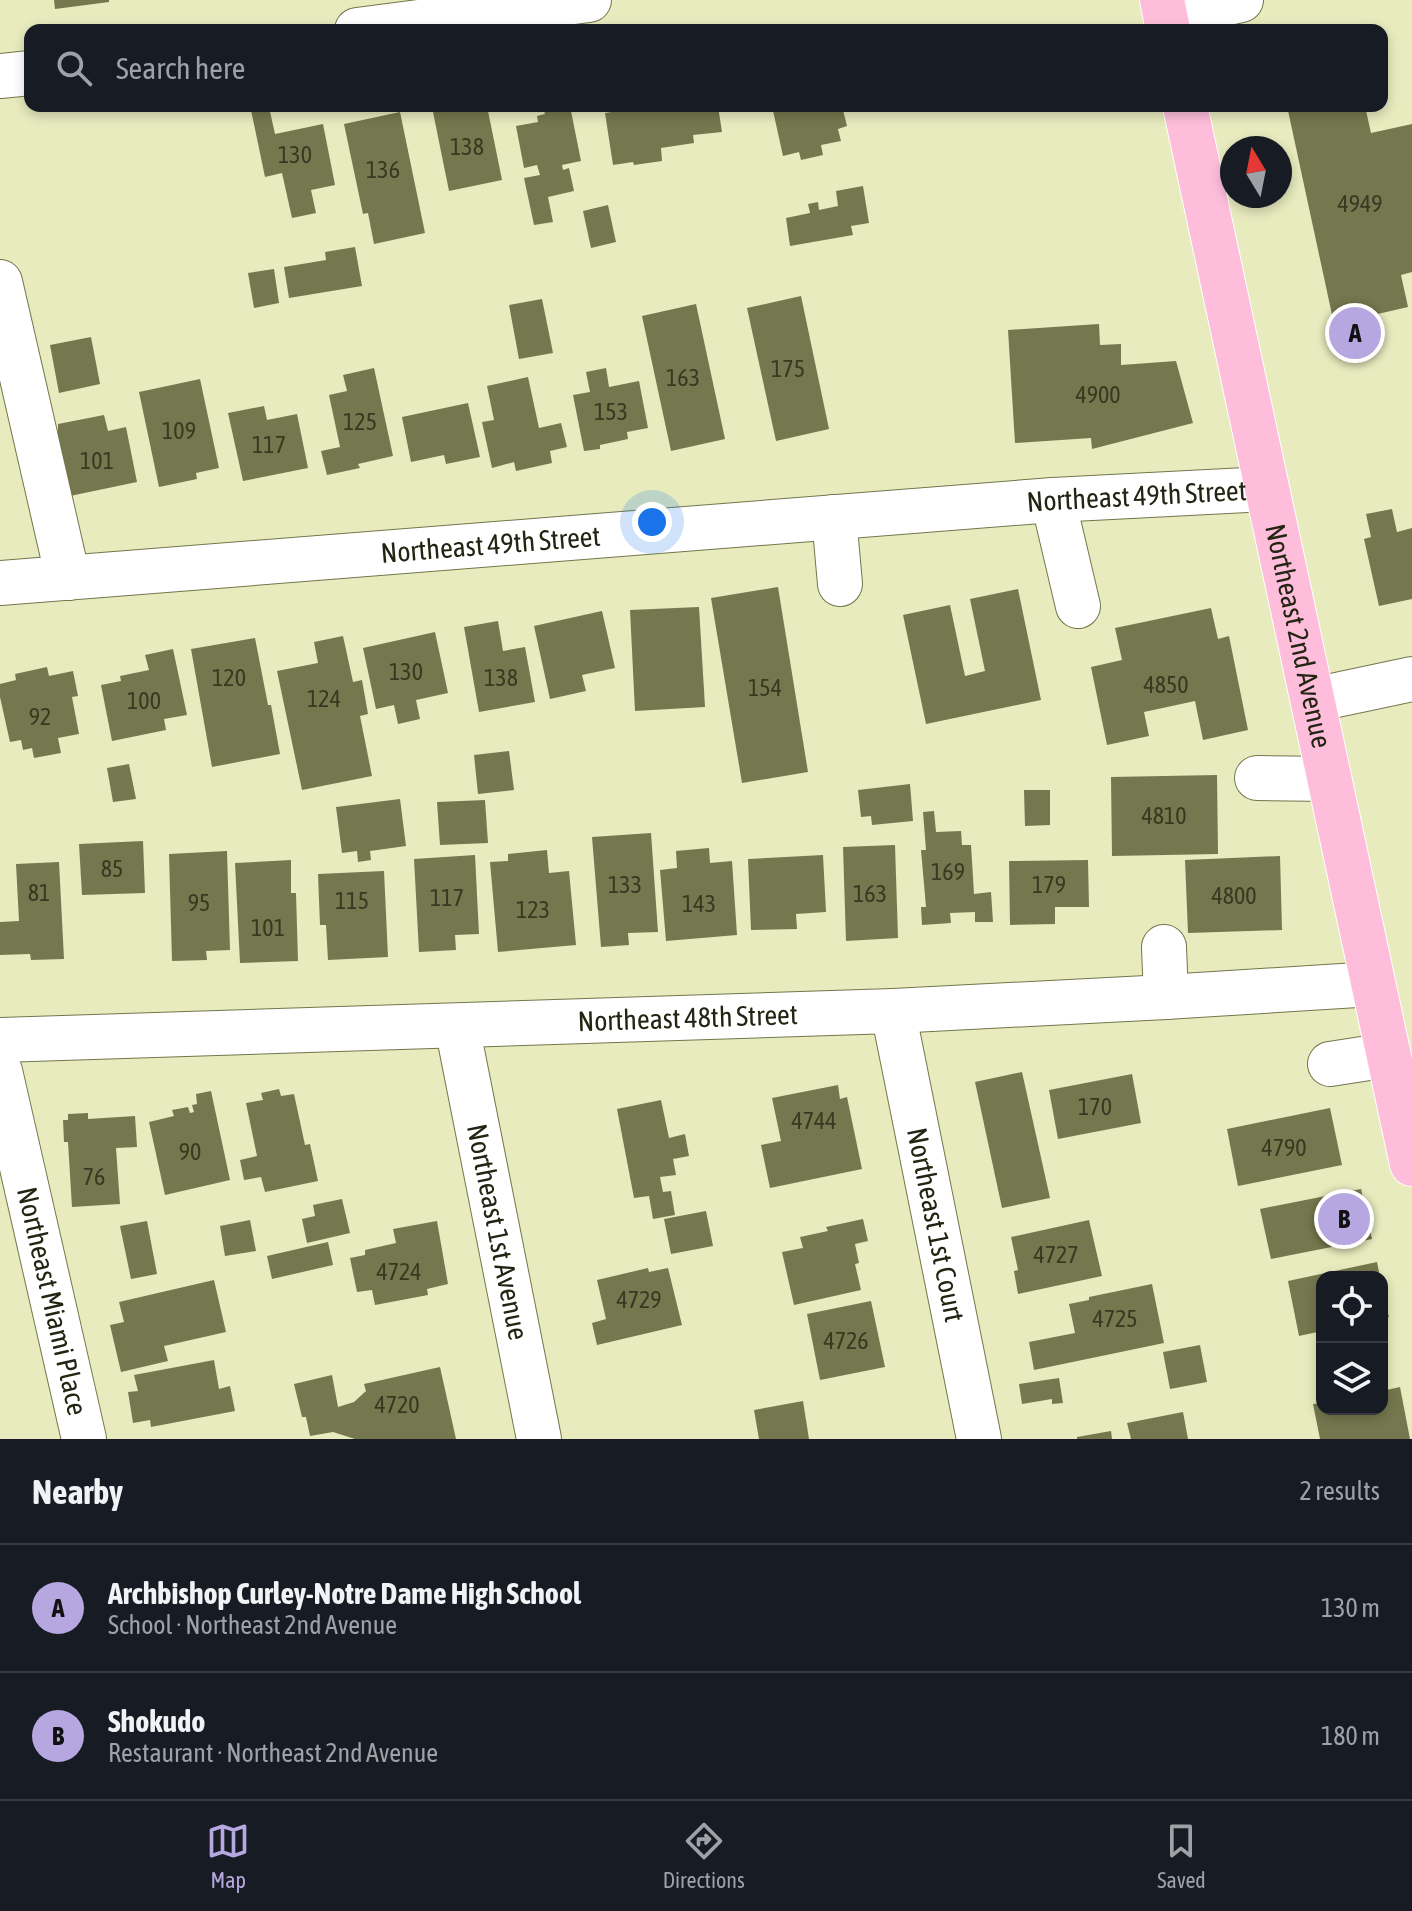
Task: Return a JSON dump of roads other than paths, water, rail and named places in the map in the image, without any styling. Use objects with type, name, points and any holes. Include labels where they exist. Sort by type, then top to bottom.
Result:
[{"type":"main road","name":"Northeast 2nd Avenue","points":[[1186,112],[1388,1055],[1407,1120],[1412,1164]]},
{"type":"street","points":[[403,24],[589,0]]},
{"type":"street","points":[[1165,16],[1241,0]]},
{"type":"street","points":[[0,76],[24,74]]},
{"type":"street","points":[[0,282],[68,578]]},
{"type":"street","name":"Northeast 49th Street","points":[[0,583],[1053,500],[1266,489]]},
{"type":"street","points":[[1053,500],[1078,606]]},
{"type":"street","points":[[834,517],[840,584]]},
{"type":"street","points":[[1313,700],[1412,679]]},
{"type":"street","points":[[1257,778],[1329,779]]},
{"type":"street","points":[[1164,947],[1166,997]]},
{"type":"street","name":"Northeast 48th Street","points":[[0,1040],[893,1011],[1373,984]]},
{"type":"street","name":"Northeast 1st Court","points":[[893,1011],[979,1439]]},
{"type":"street","name":"Northeast 1st Avenue","points":[[457,1026],[539,1439]]},
{"type":"street","points":[[1330,1064],[1388,1055]]},
{"type":"street","name":"Northeast Miami Place","points":[[0,1071],[84,1439]]},
{"type":"place","name":"Archbishop Curley-Notre Dame High School","points":[[1355,333]]},
{"type":"place","name":"Shokudo","points":[[1344,1219]]}]
